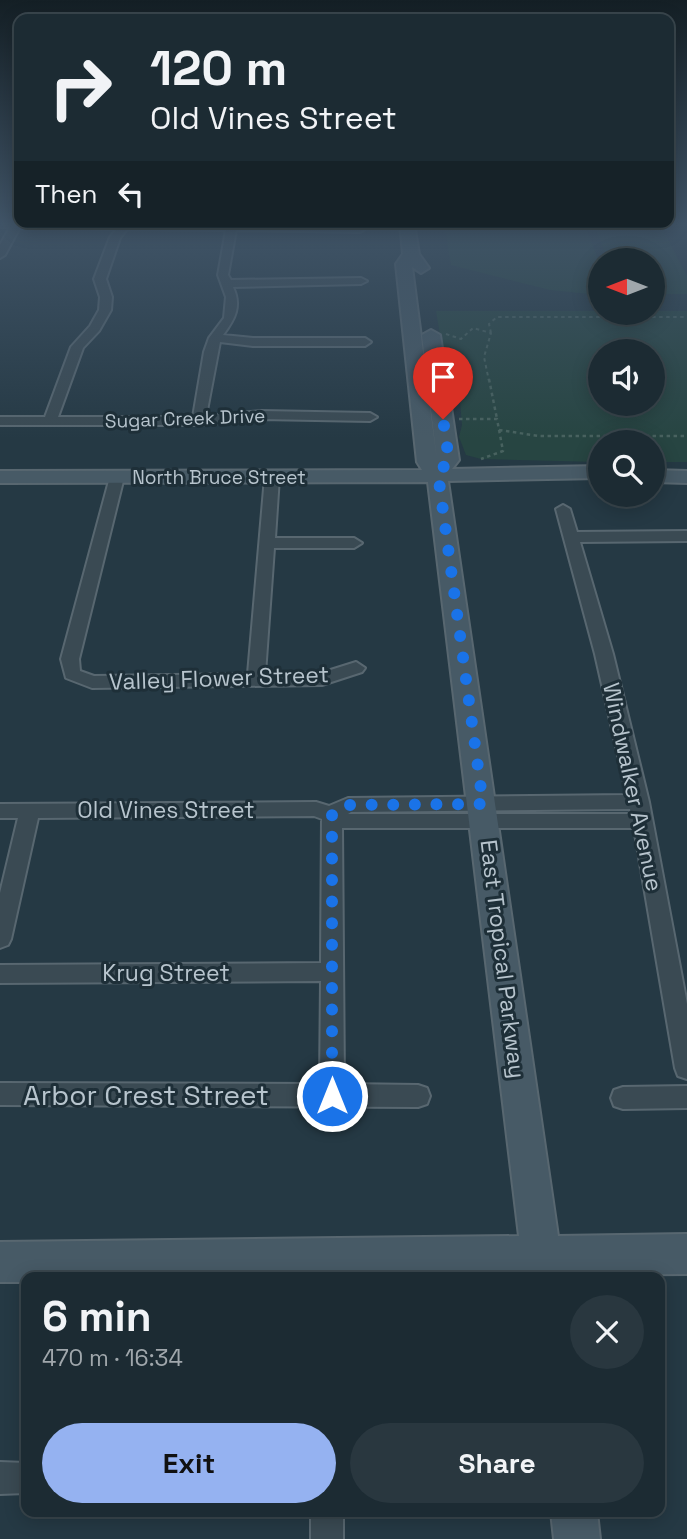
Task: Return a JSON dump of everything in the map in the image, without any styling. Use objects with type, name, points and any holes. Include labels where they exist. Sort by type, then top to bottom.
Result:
[{"type":"main road","name":"East Tropical Parkway","points":[[408,295],[427,462],[438,474],[542,1266]]},
{"type":"main road","name":"East Tropical Parkway","points":[[425,295],[449,460],[438,474]]},
{"type":"main road","name":"North Bruce Street","points":[[0,477],[272,477],[588,472]]},
{"type":"main road","name":"North Bruce Street","points":[[438,474],[467,484],[588,483]]},
{"type":"main road","points":[[665,477],[687,477]]},
{"type":"main road","points":[[0,1262],[542,1266],[687,1254]]},
{"type":"main road","points":[[575,1517],[577,1539]]},
{"type":"street","points":[[50,421],[77,347],[95,328],[105,310],[105,295]]},
{"type":"street","points":[[199,421],[210,352],[215,338],[230,318],[231,295]]},
{"type":"street","points":[[215,338],[253,342],[365,342]]},
{"type":"street","name":"Sugar Creek Drive","points":[[0,421],[199,421],[261,415],[370,417]]},
{"type":"street","name":"Valley Flower Street","points":[[117,477],[70,659],[72,674],[92,682],[321,679],[356,668]]},
{"type":"street","points":[[256,680],[272,477]]},
{"type":"street","name":"Windwalker Avenue","points":[[562,509],[604,654],[640,812],[687,1068]]},
{"type":"street","points":[[570,537],[687,536]]},
{"type":"street","points":[[267,543],[354,543]]},
{"type":"street","name":"Old Vines Street","points":[[0,811],[316,809],[348,822],[484,813],[640,812]]},
{"type":"street","points":[[0,939],[30,811]]},
{"type":"street","points":[[332,814],[332,1096]]},
{"type":"street","name":"Krug Street","points":[[0,974],[332,972]]},
{"type":"street","name":"Arbor Crest Street","points":[[0,1094],[418,1096]]},
{"type":"street","points":[[623,1098],[687,1097]]},
{"type":"street","points":[[0,1478],[21,1478]]},
{"type":"street","points":[[327,1517],[327,1539]]},
{"type":"path","points":[[478,461],[503,450],[484,357],[491,333],[489,324],[497,317],[687,317]]},
{"type":"path","points":[[444,333],[461,339],[473,328],[491,333]]},
{"type":"path","points":[[443,419],[497,419]]},
{"type":"path","points":[[499,430],[539,436],[687,436]]},
{"type":"green space","points":[[436,311],[588,311],[588,326],[665,326],[665,311],[687,311],[687,462],[665,462],[665,430],[588,430],[588,462],[481,459],[466,455],[459,437],[462,425],[460,401],[449,388]]},
{"type":"route","points":[[332,1096],[332,814],[348,805],[483,804],[438,474],[449,460],[443,419]]}]
